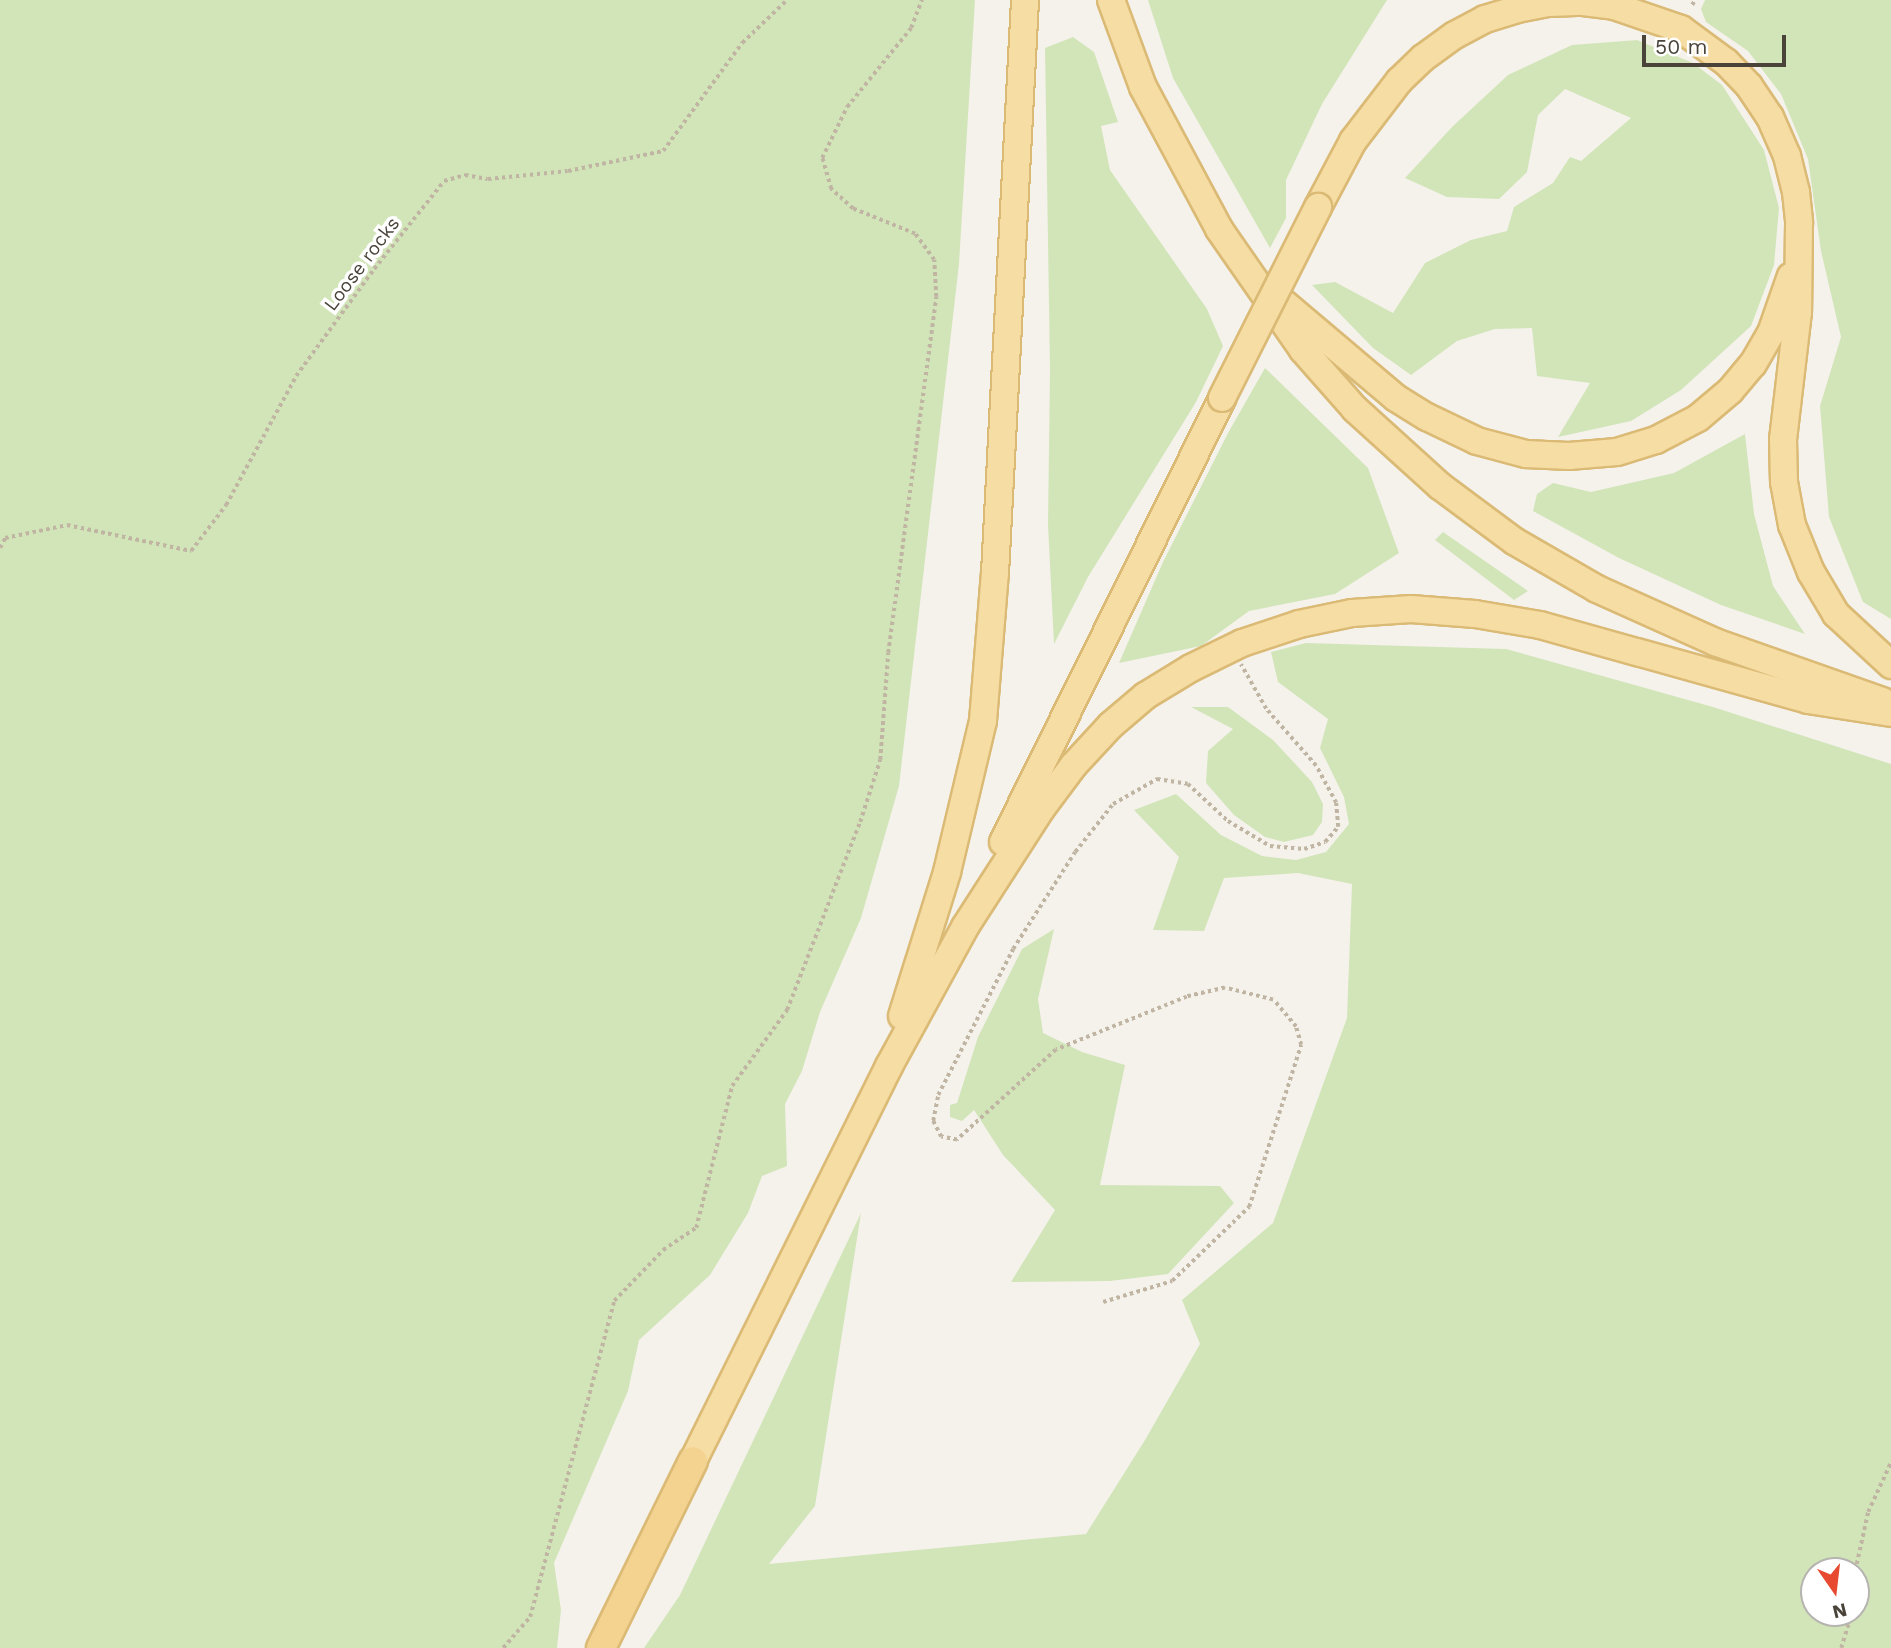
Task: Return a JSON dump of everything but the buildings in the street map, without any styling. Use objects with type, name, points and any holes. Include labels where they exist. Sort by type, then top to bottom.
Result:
[{"type":"highway","points":[[601,1648],[693,1461]]},
{"type":"main road","points":[[889,1066],[947,872],[983,721],[995,573],[1024,0]]},
{"type":"main road","points":[[1111,0],[1129,54],[1160,121],[1219,229],[1244,267],[1303,350],[1355,409],[1440,486],[1514,541],[1597,589],[1714,642],[1891,704]]},
{"type":"main road","points":[[965,927],[1006,834],[1353,141],[1375,109],[1423,58],[1455,35],[1485,19],[1517,9],[1583,2],[1638,12],[1681,29],[1727,62],[1749,86],[1770,117],[1787,156],[1796,192],[1798,312],[1783,439],[1784,482],[1792,525],[1811,572],[1836,614],[1891,665]]},
{"type":"main road","points":[[1244,267],[1319,336],[1396,398],[1427,417],[1478,441],[1526,454],[1569,456],[1617,452],[1656,440],[1698,418],[1730,391],[1753,363],[1771,332],[1798,254]]},
{"type":"main road","points":[[693,1461],[889,1066],[965,927],[1041,809],[1073,766],[1111,725],[1145,696],[1191,667],[1232,648],[1299,624],[1352,613],[1411,609],[1475,614],[1552,628],[1808,700],[1891,713]]},
{"type":"path","name":"Loose rocks","points":[[0,548],[5,538],[67,525],[191,551],[226,505],[296,376],[374,269],[443,181],[465,175],[488,179],[568,171],[663,151],[742,43],[787,0]]},
{"type":"path","points":[[503,1648],[530,1617],[614,1301],[663,1250],[696,1228],[732,1086],[786,1010],[860,822],[880,760],[890,640],[936,297],[934,260],[915,234],[853,209],[831,189],[822,158],[847,107],[911,28],[922,0]]},
{"type":"path","points":[[1103,1303],[1172,1281],[1249,1207],[1301,1045],[1296,1027],[1273,1000],[1225,988],[1187,997],[1056,1050],[957,1140],[941,1137],[933,1121],[938,1095],[1013,949],[1075,852],[1113,804],[1157,779],[1188,784],[1228,821],[1270,846],[1304,849],[1325,842],[1338,827],[1336,803],[1316,766],[1266,709],[1232,648]]},
{"type":"path","points":[[1858,1557],[1867,1513],[1891,1462]]},
{"type":"path","points":[[1841,1648],[1848,1627]]},
{"type":"green space","points":[[0,0],[975,0],[959,264],[899,786],[861,918],[820,1012],[802,1071],[785,1104],[787,1166],[762,1176],[748,1213],[710,1275],[639,1340],[628,1391],[554,1563],[561,1610],[557,1648],[0,1648]]},
{"type":"green space","points":[[1148,0],[1387,0],[1322,104],[1286,180],[1286,218],[1270,248],[1173,78]]},
{"type":"green space","points":[[1705,0],[1891,0],[1891,619],[1863,602],[1829,517],[1820,406],[1841,337],[1821,251],[1808,159],[1781,94],[1748,51],[1706,22],[1701,9]]},
{"type":"green space","points":[[1073,37],[1094,52],[1118,122],[1101,126],[1110,170],[1207,309],[1223,346],[1196,402],[1088,577],[1054,644],[1048,525],[1050,370],[1045,48]]},
{"type":"green space","points":[[1637,40],[1693,63],[1722,85],[1764,150],[1779,208],[1774,265],[1751,326],[1681,390],[1631,421],[1558,437],[1590,383],[1537,376],[1532,328],[1495,329],[1457,341],[1411,375],[1373,348],[1312,285],[1335,282],[1393,313],[1425,263],[1471,240],[1507,231],[1514,207],[1553,183],[1570,157],[1581,161],[1631,118],[1565,89],[1538,115],[1527,172],[1499,199],[1447,197],[1405,178],[1452,127],[1508,75],[1572,45]]},
{"type":"green space","points":[[1265,368],[1368,468],[1399,553],[1335,594],[1249,611],[1201,646],[1119,663],[1163,562],[1228,433]]},
{"type":"green space","points":[[1745,434],[1754,514],[1773,586],[1805,634],[1721,605],[1619,558],[1533,511],[1537,494],[1553,483],[1591,492],[1674,473]]},
{"type":"green space","points":[[1443,532],[1528,591],[1514,600],[1435,540]]},
{"type":"green space","points":[[1306,643],[1506,649],[1713,707],[1891,764],[1891,1648],[644,1648],[680,1595],[861,1213],[815,1506],[769,1564],[1086,1534],[1145,1440],[1200,1344],[1182,1300],[1273,1223],[1347,1018],[1352,884],[1298,873],[1224,878],[1204,931],[1153,930],[1179,857],[1134,810],[1176,794],[1221,835],[1262,856],[1296,860],[1326,852],[1349,824],[1344,797],[1320,748],[1328,719],[1278,682],[1271,652]]},
{"type":"green space","points":[[1191,707],[1228,707],[1273,740],[1312,782],[1323,804],[1322,822],[1313,835],[1284,842],[1265,837],[1234,815],[1206,783],[1208,751],[1233,729]]},
{"type":"green space","points":[[1054,929],[1038,999],[1043,1033],[1082,1052],[1125,1065],[1100,1185],[1220,1186],[1234,1203],[1168,1274],[1110,1281],[1011,1282],[1055,1210],[1003,1155],[974,1110],[962,1121],[950,1117],[950,1105],[957,1103],[978,1037],[1022,949]]}]
